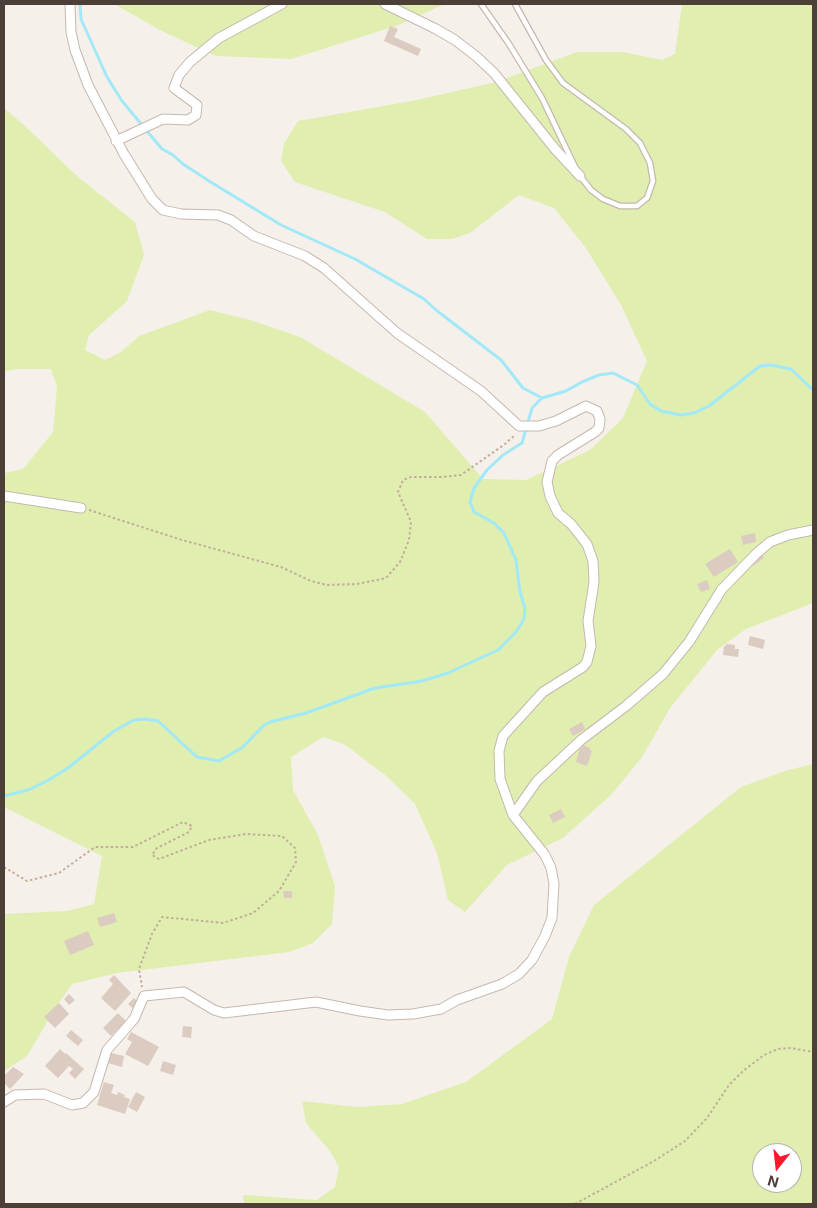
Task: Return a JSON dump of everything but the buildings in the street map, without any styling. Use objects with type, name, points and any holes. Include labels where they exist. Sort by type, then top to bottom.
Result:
[{"type":"street","points":[[4,1102],[15,1095],[44,1094],[72,1105],[83,1103],[94,1092],[107,1050],[134,1019],[144,996],[184,992],[214,1010],[224,1013],[316,1002],[379,1014],[413,1014],[441,1009],[457,1000],[502,984],[519,974],[532,960],[552,918],[554,884],[551,868],[545,855],[513,815],[500,778],[499,751],[503,736],[542,692],[583,667],[587,662],[591,646],[588,621],[594,582],[593,561],[587,544],[558,513],[550,496],[547,482],[552,462],[558,455],[599,428],[600,419],[597,411],[586,406],[556,421],[539,426],[519,426],[481,391],[397,333],[344,285],[305,256],[254,236],[232,220],[218,215],[181,214],[163,210],[152,199],[88,85],[75,50],[71,32],[70,4]]},
{"type":"street","points":[[119,139],[163,119],[188,120],[196,115],[197,105],[174,88],[179,75],[190,62],[219,38],[282,4]]},
{"type":"street","points":[[385,4],[436,29],[455,40],[477,57],[494,73],[555,149],[580,176]]},
{"type":"street","points":[[4,496],[81,508]]},
{"type":"street","points":[[513,815],[537,781],[581,740],[626,706],[663,674],[689,642],[722,589],[756,553],[770,542],[788,535],[813,530]]},
{"type":"lane","points":[[481,4],[509,44],[542,98],[580,176],[591,190],[603,199],[620,206],[637,206],[647,198],[653,180],[650,163],[640,143],[626,129],[563,83],[546,60],[515,4]]},
{"type":"path","points":[[81,508],[182,540],[281,567],[312,581],[327,585],[357,584],[386,578],[400,562],[409,540],[411,522],[398,492],[403,480],[411,477],[461,475],[505,444],[514,436],[519,426]]},
{"type":"path","points":[[4,867],[27,881],[59,873],[96,847],[133,847],[182,822],[192,826],[189,832],[157,848],[152,855],[159,859],[209,840],[246,834],[282,836],[295,848],[296,862],[279,891],[253,913],[223,923],[162,917],[159,920],[139,969],[144,996]]},
{"type":"path","points":[[576,1204],[654,1161],[684,1141],[707,1118],[729,1085],[743,1071],[764,1055],[778,1049],[791,1048],[813,1052]]},
{"type":"green space","points":[[114,4],[445,4],[396,26],[291,59],[216,56],[162,31]]},
{"type":"green space","points":[[682,4],[813,4],[813,603],[746,629],[717,650],[670,708],[642,757],[612,794],[563,838],[507,865],[465,912],[448,900],[437,853],[415,804],[385,775],[344,744],[323,737],[291,757],[293,790],[318,835],[335,886],[332,924],[313,943],[289,952],[117,973],[72,984],[27,1056],[4,1071],[4,914],[67,911],[94,904],[102,856],[4,807],[4,473],[23,469],[53,432],[57,387],[51,369],[4,371],[4,108],[78,177],[135,222],[144,255],[127,301],[89,335],[85,350],[105,360],[121,352],[139,336],[210,310],[250,320],[300,337],[425,412],[483,479],[526,480],[590,450],[623,418],[647,361],[621,305],[586,248],[554,208],[519,195],[470,233],[452,239],[427,239],[385,212],[295,182],[281,161],[284,144],[298,121],[417,100],[496,82],[577,52],[623,52],[662,60],[675,54]]},
{"type":"green space","points":[[813,764],[813,1204],[244,1204],[243,1195],[317,1200],[335,1187],[339,1167],[330,1151],[306,1123],[302,1101],[357,1107],[402,1104],[466,1082],[552,1019],[569,957],[594,905],[741,787],[785,771]]},
{"type":"waterway","points":[[80,4],[81,19],[107,77],[122,101],[162,149],[209,181],[281,225],[355,259],[424,299],[501,360],[523,388],[542,398]]},
{"type":"waterway","points":[[4,796],[28,790],[47,781],[68,768],[114,731],[134,720],[158,721],[197,757],[219,761],[243,747],[263,726],[270,722],[306,713],[375,688],[422,681],[448,673],[498,650],[516,632],[524,619],[525,608],[520,592],[516,560],[504,533],[494,523],[474,512],[470,502],[474,488],[487,470],[503,455],[522,443],[532,408],[542,398],[566,391],[599,375],[613,373],[637,385],[650,404],[661,411],[681,415],[694,413],[709,406],[760,366],[771,365],[791,369],[813,390]]}]
